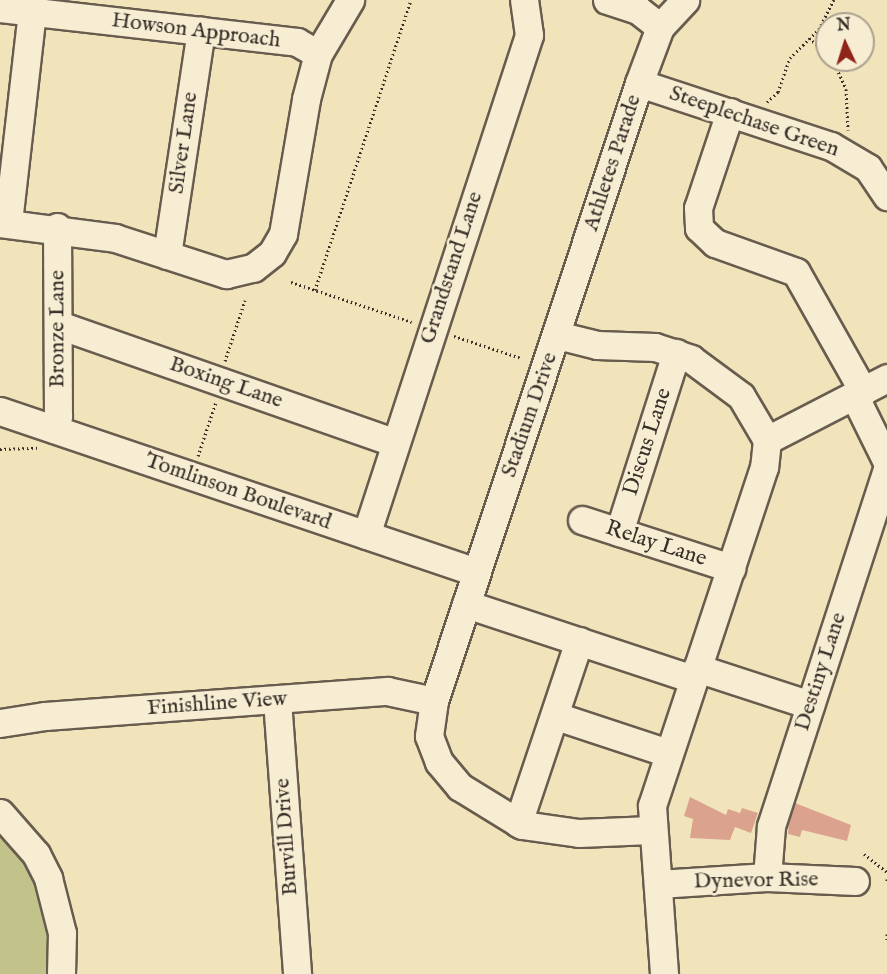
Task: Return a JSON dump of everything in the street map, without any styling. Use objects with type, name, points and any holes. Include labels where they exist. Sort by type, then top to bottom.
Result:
[{"type":"street","points":[[32,12],[4,223],[57,227],[115,238],[226,274],[254,268],[272,253],[286,224],[306,99],[318,54],[351,0]]},
{"type":"street","name":"Grandstand Lane","points":[[366,535],[393,442],[529,35],[524,0]]},
{"type":"street","points":[[607,0],[638,10],[660,27]]},
{"type":"street","name":"Athletes Parade","points":[[557,335],[639,83],[660,27],[685,0]]},
{"type":"street","name":"Howson Approach","points":[[0,8],[297,42],[318,54]]},
{"type":"street","name":"Silver Lane","points":[[168,255],[201,31]]},
{"type":"street","name":"Steeplechase Green","points":[[639,83],[730,112],[854,158],[868,168],[887,196]]},
{"type":"street","points":[[730,112],[698,208],[699,228],[715,243],[796,272],[859,393],[887,462]]},
{"type":"street","name":"Bronze Lane","points":[[48,439],[59,325],[57,227]]},
{"type":"street","name":"Boxing Lane","points":[[59,325],[393,442]]},
{"type":"street","name":"Stadium Drive","points":[[651,830],[549,832],[518,824],[474,799],[443,768],[429,736],[434,701],[557,335],[597,345],[632,345],[676,353],[712,371],[741,396],[767,440]]},
{"type":"street","name":"Discus Lane","points":[[619,532],[676,353]]},
{"type":"street","points":[[664,974],[658,884],[651,830],[652,806],[764,466],[767,440],[887,378]]},
{"type":"street","name":"Tomlinson Boulevard","points":[[0,411],[48,439],[366,535],[476,572]]},
{"type":"street","name":"Destiny Lane","points":[[767,877],[768,839],[887,468]]},
{"type":"street","name":"Relay Lane","points":[[582,520],[731,567]]},
{"type":"street","points":[[466,604],[579,641],[810,705]]},
{"type":"street","points":[[518,824],[556,716],[579,641]]},
{"type":"street","name":"Finishline View","points":[[0,723],[387,691],[434,701]]},
{"type":"street","name":"Burvill Drive","points":[[277,700],[297,974]]},
{"type":"street","points":[[556,716],[668,753]]},
{"type":"street","points":[[0,813],[36,854],[48,878],[62,933],[61,974]]},
{"type":"street","name":"Dynevor Rise","points":[[658,884],[767,877],[855,881]]},
{"type":"path","points":[[315,290],[411,0]]},
{"type":"path","points":[[763,106],[778,92],[793,53],[809,38],[834,0]]},
{"type":"path","points":[[809,38],[815,43]]},
{"type":"path","points":[[837,72],[848,101],[846,134]]},
{"type":"path","points":[[291,282],[423,326]]},
{"type":"path","points":[[451,335],[521,358]]},
{"type":"path","points":[[0,449],[48,439]]},
{"type":"path","points":[[864,854],[887,872]]},
{"type":"path","points":[[887,934],[887,941]]},
{"type":"green space","points":[[0,828],[35,873],[48,911],[48,974],[0,974]]},
{"type":"building","points":[[690,797],[726,815],[728,809],[740,813],[742,808],[758,813],[751,833],[735,827],[730,840],[690,838],[693,819],[684,816]]},
{"type":"building","points":[[790,801],[851,825],[847,841],[802,830],[800,837],[788,834]]}]
